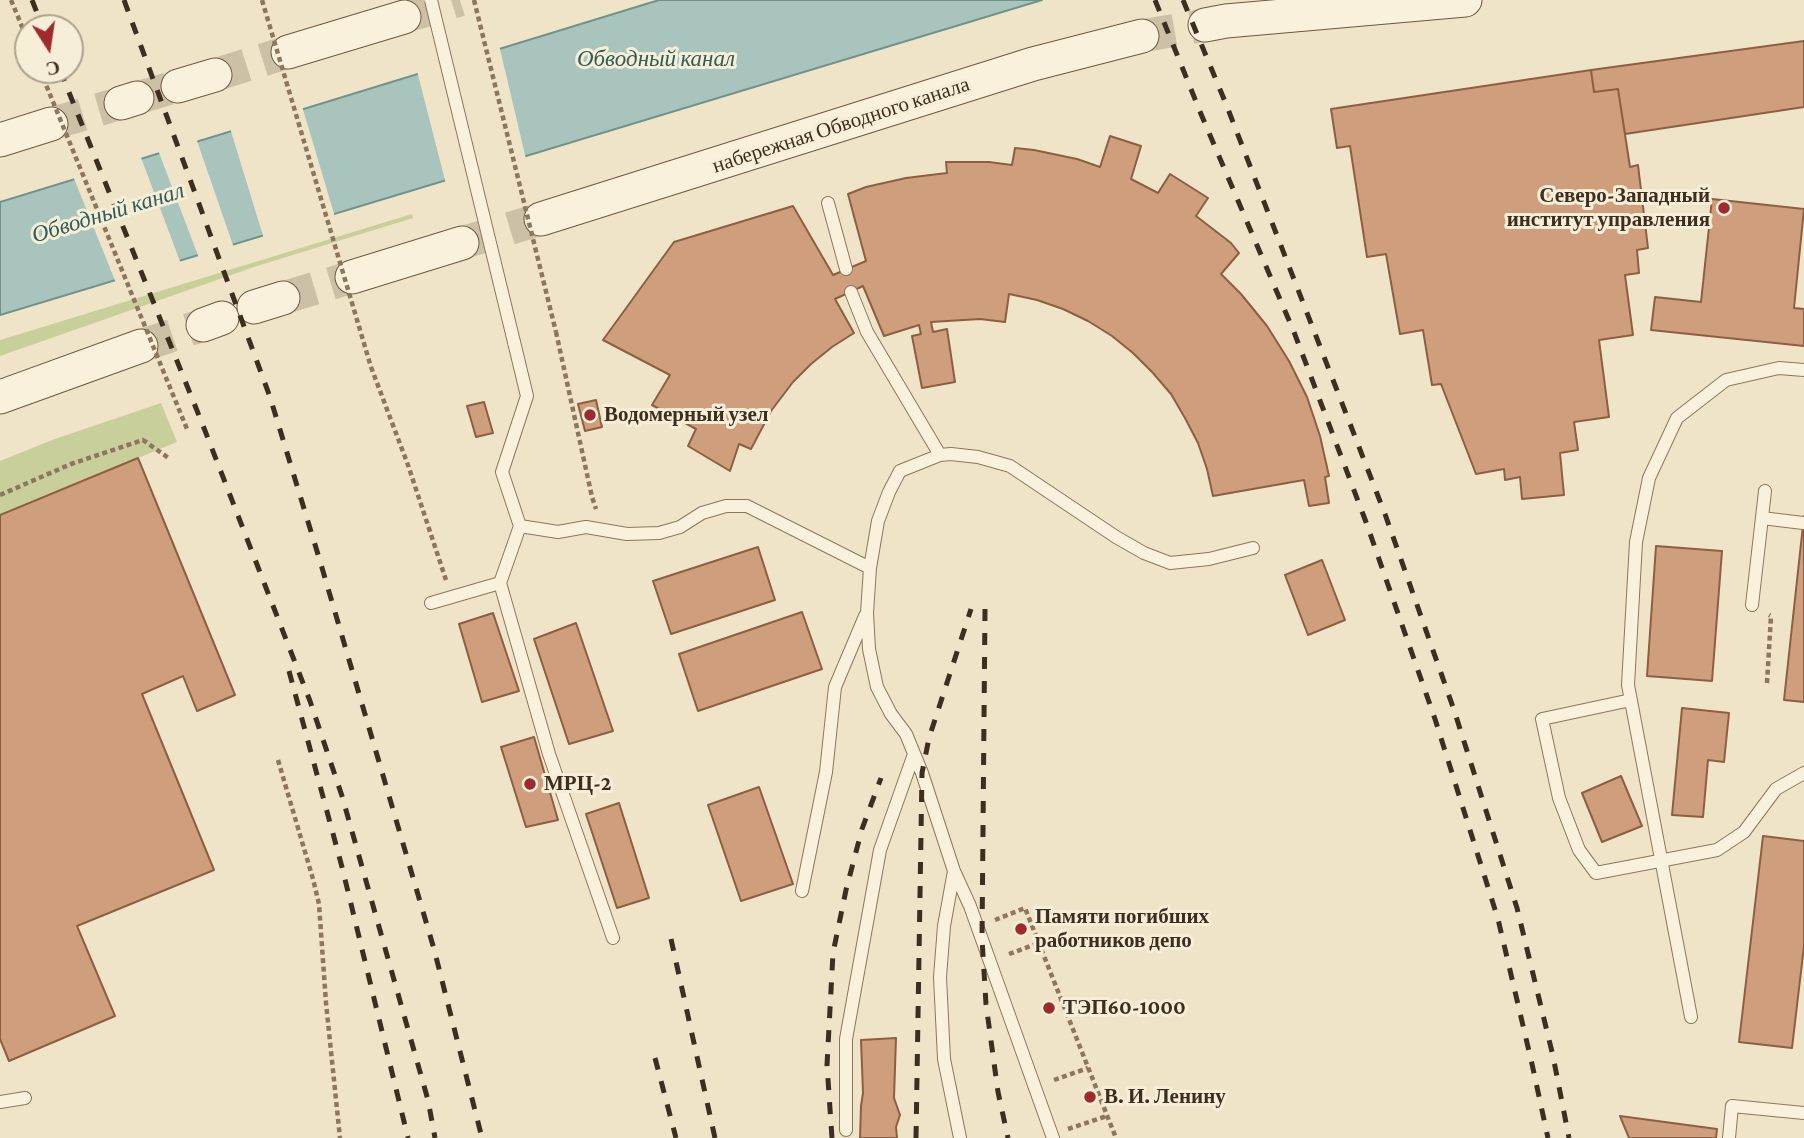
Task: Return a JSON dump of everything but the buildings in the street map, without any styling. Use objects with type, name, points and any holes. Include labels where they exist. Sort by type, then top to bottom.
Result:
[{"type":"main road","points":[[1205,25],[1465,0]]},
{"type":"main road","points":[[288,52],[418,9]]},
{"type":"main road","name":"набережная Обводного канала","points":[[541,219],[1033,64],[1142,36]]},
{"type":"main road","points":[[178,86],[215,75]]},
{"type":"main road","points":[[0,140],[51,124]]},
{"type":"main road","points":[[352,277],[462,243]]},
{"type":"main road","points":[[0,397],[141,346]]},
{"type":"lane","points":[[418,9],[514,342],[527,396],[502,472],[520,526],[500,583],[549,754],[613,938]]},
{"type":"lane","points":[[828,203],[846,269]]},
{"type":"lane","points":[[851,292],[867,332],[940,455]]},
{"type":"lane","points":[[1691,1017],[1628,684],[1636,542],[1649,478],[1677,418],[1726,380],[1779,368],[1804,370]]},
{"type":"lane","points":[[1059,1134],[954,871],[930,794],[906,734],[891,714],[877,687],[869,649],[867,613],[870,568],[878,521],[900,471],[940,455],[951,454],[978,457],[1010,466],[1116,537],[1170,563],[1209,559],[1253,548]]},
{"type":"lane","points":[[1752,605],[1765,491]]},
{"type":"lane","points":[[520,526],[558,532],[586,527],[627,534],[659,533],[680,527],[702,513],[726,506],[747,506],[870,568]]},
{"type":"lane","points":[[1762,518],[1803,523]]},
{"type":"lane","points":[[431,603],[500,583]]},
{"type":"lane","points":[[802,891],[826,772],[835,687],[867,613]]},
{"type":"lane","points":[[1631,700],[1542,719],[1559,799],[1578,850],[1596,873],[1717,850],[1744,832],[1776,789],[1804,773]]},
{"type":"lane","points":[[846,1130],[846,1039],[880,850],[914,754]]},
{"type":"lane","points":[[954,871],[944,926],[940,977],[944,1059],[960,1138]]},
{"type":"lane","points":[[0,1102],[25,1098]]},
{"type":"lane","points":[[1729,1138],[1732,1106],[1804,1113]]},
{"type":"path","points":[[262,0],[371,367],[408,465],[452,597]]},
{"type":"path","points":[[474,0],[556,332],[592,497],[604,529]]},
{"type":"path","points":[[46,84],[187,429]]},
{"type":"path","points":[[0,495],[71,464],[143,440],[170,459]]},
{"type":"path","points":[[1752,605],[1771,616],[1767,683]]},
{"type":"path","points":[[278,760],[318,904],[340,1138]]},
{"type":"path","points":[[985,923],[1025,908],[1116,1138]]},
{"type":"path","points":[[998,957],[1039,943]]},
{"type":"path","points":[[1046,1083],[1088,1068]]},
{"type":"path","points":[[1059,1134],[1107,1116]]},
{"type":"green space","points":[[412,214],[413,218],[257,266],[0,356],[0,340]]},
{"type":"green space","points":[[161,403],[177,442],[0,515],[0,461],[52,440]]},
{"type":"water","name":"Обводный канал","points":[[659,0],[1042,0],[0,315],[0,202]]},
{"type":"pier","points":[[499,45],[526,159],[446,184],[417,71]]},
{"type":"pier","points":[[302,106],[335,217],[264,239],[230,128]]},
{"type":"pier","points":[[196,138],[234,248],[199,258],[158,150]]},
{"type":"pier","points":[[140,155],[181,264],[116,283],[73,176]]},
{"type":"tunnel","points":[[404,17],[460,0]]},
{"type":"tunnel","points":[[1142,36],[1205,25]]},
{"type":"tunnel","points":[[215,75],[288,52]]},
{"type":"tunnel","points":[[137,98],[178,86]]},
{"type":"tunnel","points":[[51,124],[121,103]]},
{"type":"tunnel","points":[[462,243],[541,219]]},
{"type":"tunnel","points":[[283,298],[352,277]]},
{"type":"tunnel","points":[[141,346],[203,325]]},
{"type":"railway","points":[[32,0],[38,14]]},
{"type":"railway","points":[[124,0],[270,397],[434,949],[482,1138]]},
{"type":"railway","points":[[1155,0],[1294,332],[1366,522],[1435,719],[1498,919],[1548,1138]]},
{"type":"railway","points":[[1183,0],[1385,514],[1454,710],[1517,908],[1553,1056],[1569,1138]]},
{"type":"railway","points":[[66,84],[310,701],[342,796],[428,1100],[435,1138]]},
{"type":"railway","points":[[916,1138],[922,773],[929,738],[971,609]]},
{"type":"railway","points":[[985,609],[982,939],[986,1004],[998,1092],[1008,1138]]},
{"type":"railway","points":[[289,671],[342,867],[408,1138]]},
{"type":"railway","points":[[832,1138],[827,1065],[833,953],[862,829],[881,778]]},
{"type":"railway","points":[[671,939],[715,1138]]},
{"type":"railway","points":[[655,1058],[676,1138]]},
{"type":"place","name":"Северо-Западный институт управления","points":[[1724,208]]},
{"type":"place","name":"Водомерный узел","points":[[590,415]]},
{"type":"place","name":"МРЦ-2","points":[[530,784]]},
{"type":"place","name":"Памяти погибших работников депо","points":[[1021,929]]},
{"type":"place","name":"ТЭП60-1000","points":[[1049,1008]]},
{"type":"place","name":"В. И. Ленину","points":[[1090,1097]]}]
